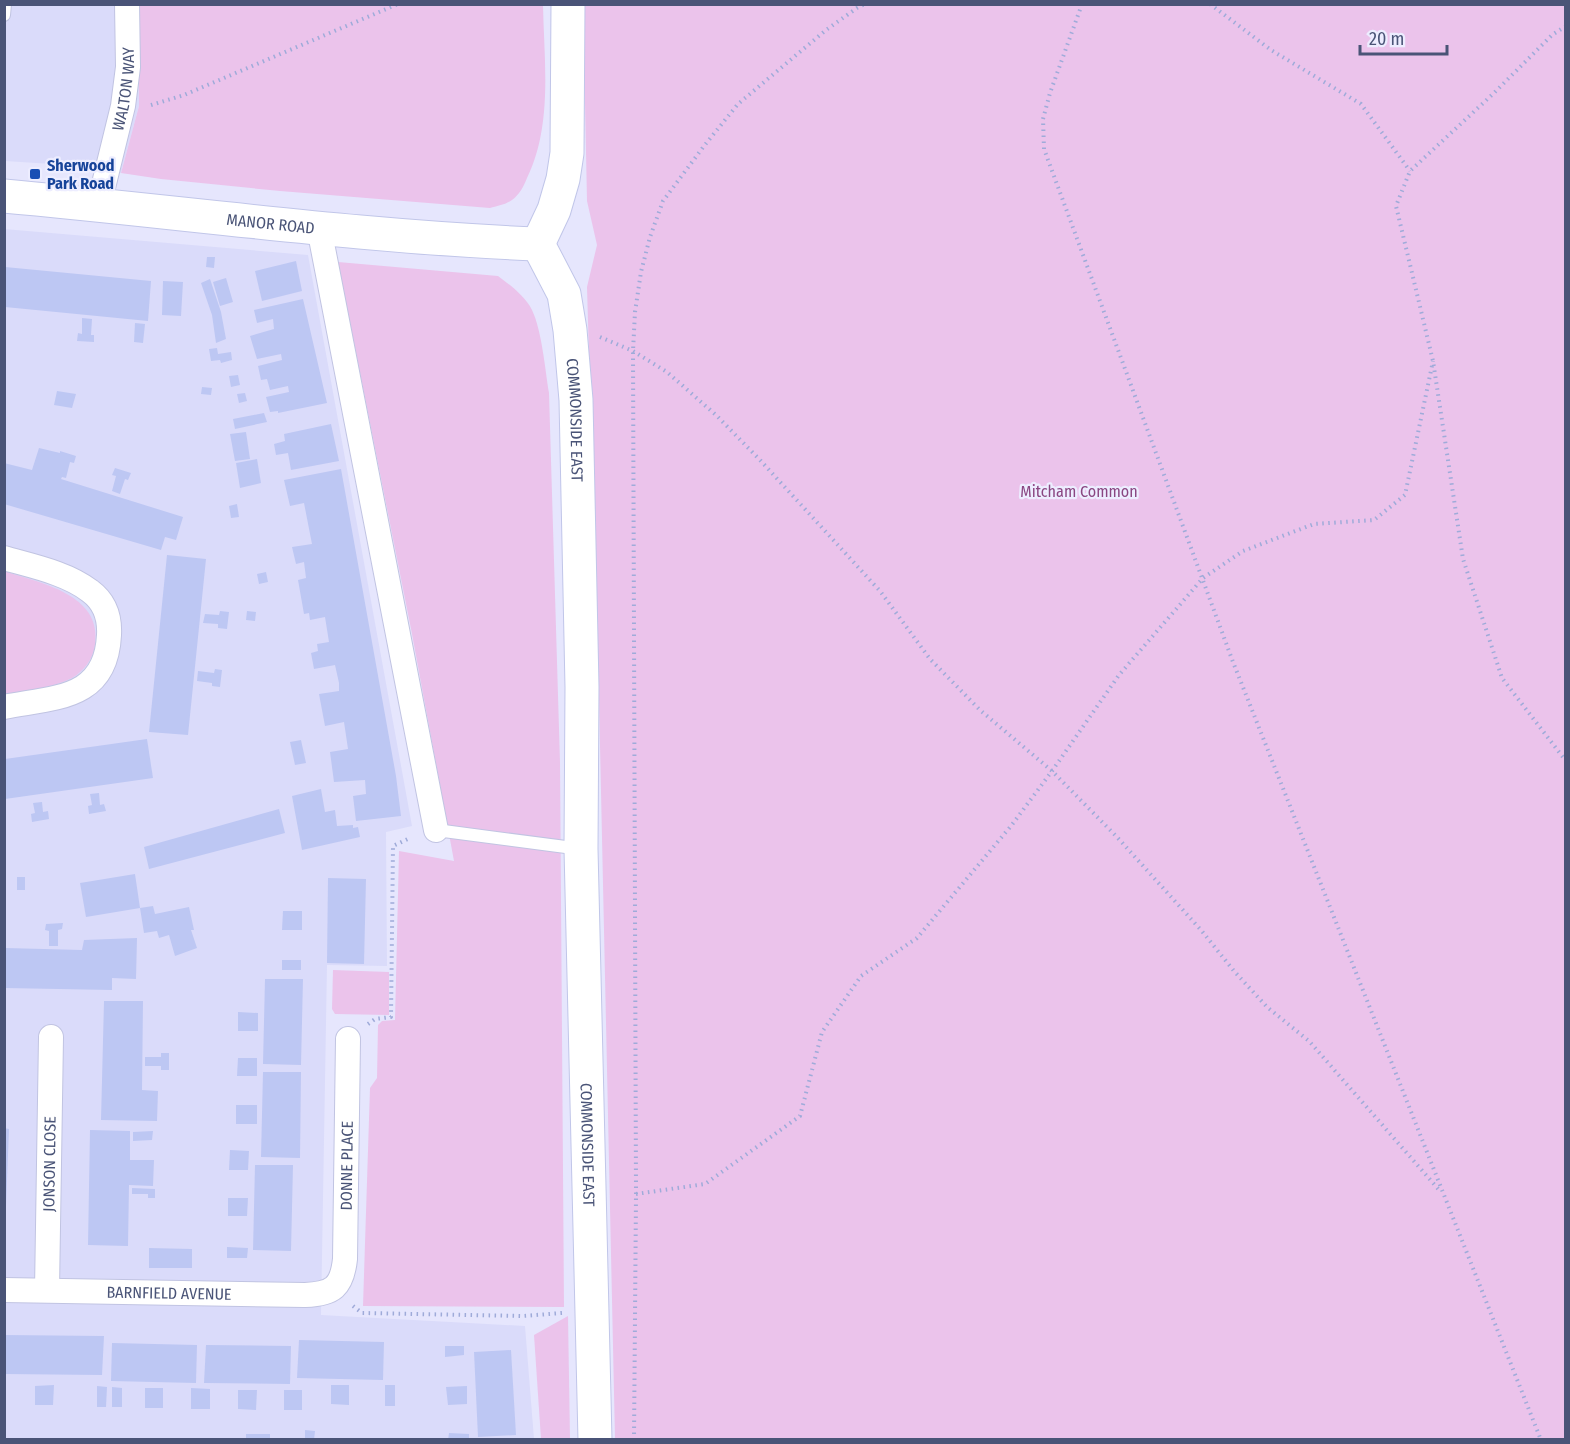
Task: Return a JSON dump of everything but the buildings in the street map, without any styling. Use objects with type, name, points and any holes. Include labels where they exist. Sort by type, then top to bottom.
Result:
[{"type":"street","name":"WALTON WAY","points":[[99,204],[123,106],[128,67],[127,4]]},
{"type":"street","points":[[538,244],[554,210],[563,179],[567,153],[568,4]]},
{"type":"street","name":"MANOR ROAD","points":[[4,196],[319,228],[482,242],[538,244]]},
{"type":"street","points":[[319,228],[436,830]]},
{"type":"street","name":"COMMONSIDE EAST","points":[[538,244],[564,294],[576,410],[581,675],[581,849],[595,1440]]},
{"type":"street","points":[[4,558],[61,576],[89,590],[97,596],[108,614],[109,626],[106,658],[101,671],[92,682],[65,694],[4,707]]},
{"type":"street","name":"JONSON CLOSE","points":[[47,1290],[51,1037]]},
{"type":"street","name":"DONNE PLACE","points":[[332,1290],[343,1275],[345,1259],[348,1039]]},
{"type":"street","name":"BARNFIELD AVENUE","points":[[4,1290],[305,1295],[332,1290]]},
{"type":"lane","points":[[4,15],[5,4]]},
{"type":"lane","points":[[436,830],[581,849]]},
{"type":"path","points":[[123,106],[147,107],[184,95],[398,4]]},
{"type":"path","points":[[634,1440],[636,1194],[633,351],[635,312],[641,272],[663,201],[738,104],[826,30],[865,4]]},
{"type":"path","points":[[1082,4],[1043,119],[1044,149],[1233,662],[1541,1440]]},
{"type":"path","points":[[1210,4],[1271,50],[1361,104],[1410,171]]},
{"type":"path","points":[[1566,26],[1552,35],[1410,171],[1396,206],[1433,361],[1462,559],[1502,678],[1566,761]]},
{"type":"path","points":[[595,335],[633,351],[667,372],[717,416],[880,591],[930,660],[980,710],[1052,771],[1117,837],[1267,1007],[1309,1041],[1443,1194]]},
{"type":"path","points":[[636,1194],[705,1184],[800,1116],[822,1032],[861,976],[917,938],[1011,826],[1119,675],[1203,578],[1243,552],[1314,524],[1374,520],[1405,495],[1433,361]]},
{"type":"path","points":[[348,1039],[375,1019],[392,1017],[393,846],[436,830]]},
{"type":"path","points":[[332,1290],[362,1313],[523,1316],[593,1310]]},
{"type":"shaded area","points":[[4,5],[138,5],[139,106],[121,173],[83,166],[5,161]]},
{"type":"shaded area","points":[[4,229],[308,255],[412,826],[386,832],[387,966],[327,965],[321,1315],[525,1326],[534,1439],[5,1439]]},
{"type":"green space","points":[[138,5],[543,5],[544,115],[535,158],[524,184],[512,200],[490,208],[280,191],[121,173],[139,106]]},
{"type":"green space","name":"Mitcham Common","points":[[583,5],[1565,5],[1565,1439],[615,1439],[599,699],[587,287],[597,245],[587,201]]},
{"type":"green space","points":[[338,262],[498,276],[517,291],[529,305],[541,339],[549,393],[560,762],[564,1307],[363,1306],[370,1088],[377,1078],[378,1025],[382,1021],[395,1020],[399,851],[454,861],[412,634]]},
{"type":"green space","points":[[4,571],[35,580],[66,593],[79,602],[89,614],[95,628],[94,650],[84,668],[72,678],[56,684],[5,695]]},
{"type":"green space","points":[[333,970],[389,972],[389,1015],[335,1014],[332,1009]]},
{"type":"green space","points":[[568,1316],[570,1439],[541,1439],[534,1335]]},
{"type":"place","name":"Sherwood Park Road","points":[[35,174]]}]
